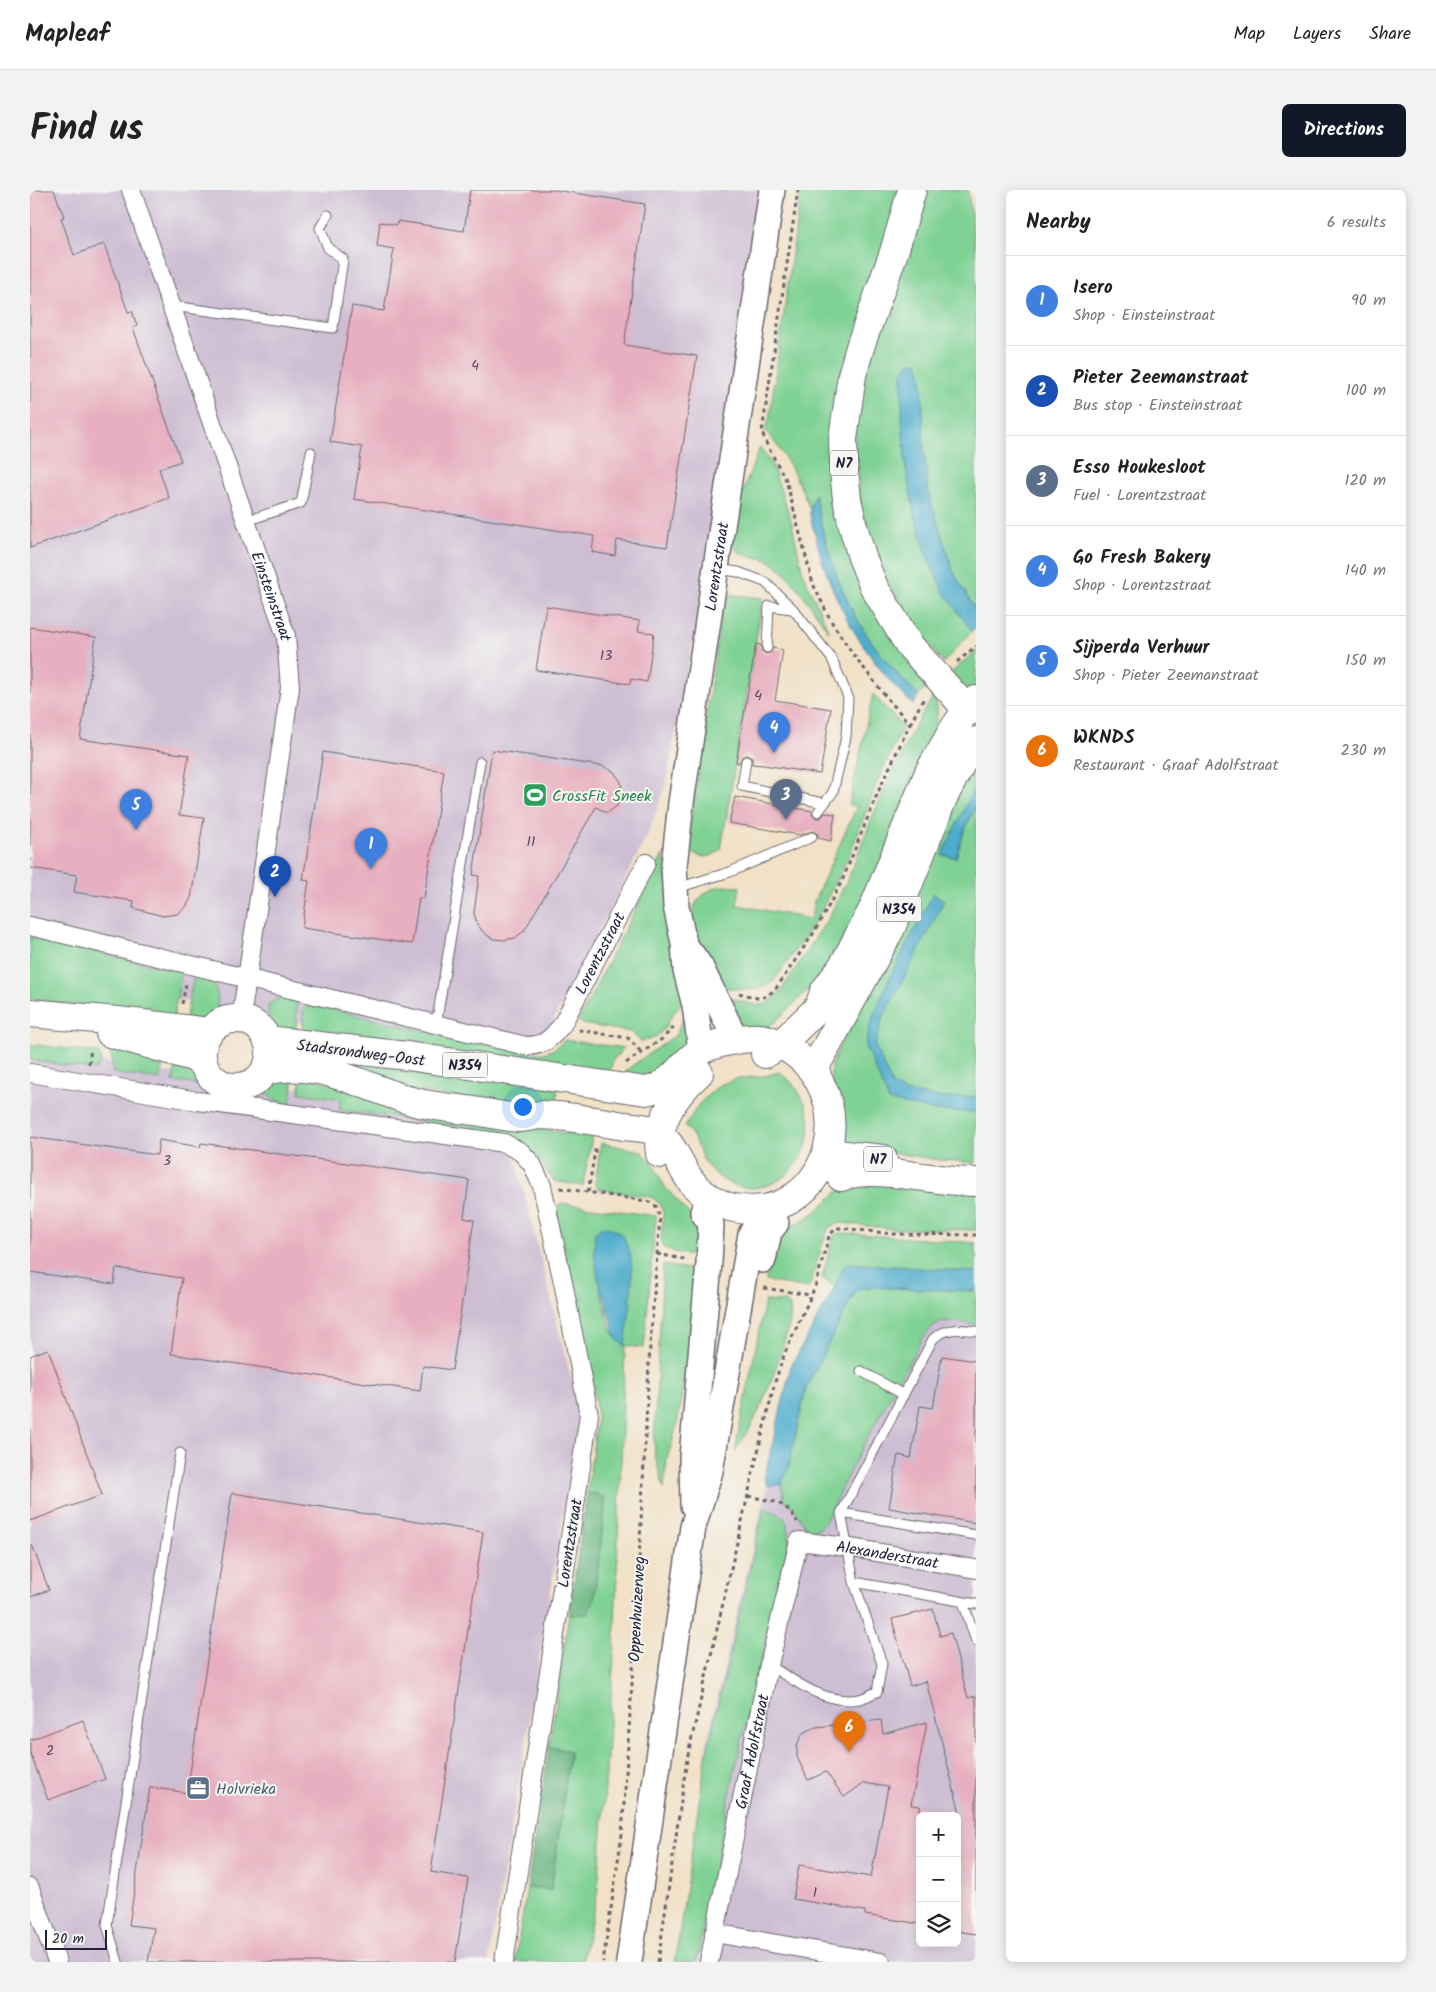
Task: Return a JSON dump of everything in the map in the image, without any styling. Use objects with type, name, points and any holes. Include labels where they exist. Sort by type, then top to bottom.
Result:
[{"type":"main road","name":"Lorentzstraat","points":[[703,1059],[695,1005],[686,971],[684,943],[676,906],[674,866],[680,803],[772,190]]},
{"type":"main road","name":"N7","points":[[912,190],[894,252],[861,344],[852,375],[843,439],[847,500],[862,557],[874,587],[908,645],[918,657],[973,706]]},
{"type":"main road","name":"N354","points":[[660,1146],[665,1119],[703,1059],[720,1043],[762,1041],[819,1007],[824,992],[844,964],[873,909],[929,772],[943,746],[973,706]]},
{"type":"main road","name":"N354","points":[[816,1074],[820,1057],[890,928],[943,798],[963,760],[976,741]]},
{"type":"main road","name":"Lorentzstraat","points":[[684,943],[700,966],[732,1032],[762,1041]]},
{"type":"main road","points":[[30,1013],[209,1032]]},
{"type":"main road","points":[[58,1017],[192,1057],[204,1065],[217,1080],[233,1087],[250,1083],[265,1071],[270,1052],[267,1040],[258,1027],[241,1019],[222,1022],[209,1032],[202,1051],[204,1065]]},
{"type":"main road","name":"Stadsrondweg-Oost","points":[[267,1040],[407,1056],[646,1091],[662,1086],[703,1059]]},
{"type":"main road","name":"N354","points":[[703,1059],[764,1055],[762,1041]]},
{"type":"main road","points":[[629,1960],[693,1527],[710,1471],[751,1234],[779,1205],[802,1192],[811,1182],[833,1168],[831,1116],[828,1101],[816,1074],[798,1056],[762,1041]]},
{"type":"main road","name":"Stadsrondweg-Oost","points":[[265,1071],[278,1067],[322,1071],[344,1076],[416,1102],[521,1118],[535,1125],[627,1140],[651,1148],[669,1142],[692,1183],[713,1200],[766,1219]]},
{"type":"main road","points":[[660,1146],[672,1182],[686,1199],[703,1212],[728,1224],[766,1219]]},
{"type":"main road","name":"N7","points":[[833,1168],[836,1154],[886,1160],[928,1179],[976,1182]]},
{"type":"main road","points":[[693,1527],[692,1458],[710,1234],[710,1224],[703,1212]]},
{"type":"street","name":"Einsteinstraat","points":[[131,190],[286,636],[290,688],[241,1019]]},
{"type":"street","name":"Lorentzstraat","points":[[436,1025],[526,1046],[541,1045],[549,1040],[562,1025],[646,863]]},
{"type":"street","points":[[30,926],[190,963],[247,979],[302,990],[436,1025]]},
{"type":"street","name":"Lorentzstraat","points":[[30,1072],[198,1101],[504,1144],[521,1152],[532,1164],[542,1186],[589,1415],[504,1962]]},
{"type":"street","name":"Alexanderstraat","points":[[799,1541],[976,1569]]},
{"type":"street","name":"Graaf Adolfstraat","points":[[709,1962],[769,1665],[799,1541]]},
{"type":"street","points":[[30,1888],[57,1962]]},
{"type":"street","points":[[714,1933],[881,1962]]},
{"type":"lane","points":[[172,306],[333,328],[343,258],[328,248],[320,228],[328,215]]},
{"type":"lane","points":[[246,521],[301,503],[311,452]]},
{"type":"lane","points":[[716,569],[738,572],[765,582],[793,609],[832,659],[848,697],[846,737],[834,792],[821,808],[742,786],[746,761]]},
{"type":"lane","points":[[767,648],[769,606],[793,609]]},
{"type":"lane","points":[[436,1025],[480,762]]},
{"type":"lane","points":[[675,888],[730,872],[812,837]]},
{"type":"lane","points":[[769,1665],[807,1688],[836,1699],[859,1699],[877,1692],[882,1664],[854,1582],[841,1513],[933,1339],[942,1331],[958,1329],[976,1331]]},
{"type":"lane","points":[[861,1371],[904,1395]]},
{"type":"lane","points":[[118,1962],[107,1924],[180,1454]]},
{"type":"lane","points":[[841,1513],[976,1534]]},
{"type":"lane","points":[[854,1582],[976,1604]]},
{"type":"lane","points":[[963,1602],[976,1641]]},
{"type":"path","points":[[562,1025],[628,1038],[641,1052]]},
{"type":"path","name":"Oppenhuizerweg","points":[[542,1186],[652,1203],[659,1212],[660,1217],[650,1345],[635,1639],[622,1834],[603,1962]]},
{"type":"path","points":[[658,1962],[687,1759],[748,1496],[775,1382],[789,1342],[811,1295],[829,1236],[836,1228],[893,1234],[976,1235]]},
{"type":"path","points":[[748,1496],[782,1504],[788,1508],[793,1513],[799,1526],[799,1541]]},
{"type":"shaded area","points":[[30,190],[762,190],[706,572],[666,784],[648,834],[532,1062],[314,1025],[30,973]]},
{"type":"shaded area","points":[[30,1050],[183,1075],[218,1096],[245,1099],[258,1094],[267,1086],[333,1091],[508,1130],[580,1414],[489,1962],[30,1962]]},
{"type":"shaded area","points":[[976,1283],[976,1962],[684,1962],[707,1741],[763,1504],[801,1372]]},
{"type":"green space","points":[[801,190],[904,190],[837,483],[929,686],[919,695],[897,674],[879,652],[849,604],[829,553],[815,495],[810,509],[791,468],[765,430],[769,420]]},
{"type":"green space","points":[[920,190],[968,190],[976,255],[976,611],[953,571],[939,529],[928,492],[924,448],[902,419],[906,469],[915,516],[957,611],[972,631],[943,663],[911,621],[880,570],[861,510],[854,447],[859,390]]},
{"type":"green space","points":[[760,447],[772,465],[791,520],[803,573],[829,632],[788,576],[771,562],[741,553],[733,545],[731,538],[734,519]]},
{"type":"green space","points":[[724,594],[763,598],[721,849],[713,855],[704,857],[691,852],[687,848]]},
{"type":"green space","points":[[976,650],[976,692],[973,695],[948,676]]},
{"type":"green space","points":[[873,694],[903,727],[878,780],[849,856],[816,920],[774,981],[760,988],[753,989],[717,987],[692,922],[693,909],[696,903],[706,893],[718,887],[740,887],[737,905],[811,919],[814,901],[857,806],[849,805]]},
{"type":"green space","points":[[933,697],[937,708],[934,728],[877,875],[824,974],[773,1024],[766,1028],[743,1028],[722,1001],[734,999],[761,1005],[768,1003],[781,991],[829,917],[850,874],[874,813],[913,729]]},
{"type":"green space","points":[[976,751],[976,784],[943,855],[956,858],[964,832],[976,805],[976,1097],[921,1096],[900,1090],[893,1085],[888,1077],[875,1046],[882,1019],[944,900],[933,895],[890,977],[873,1016],[865,1046],[889,1101],[937,1111],[976,1112],[976,1163],[932,1159],[841,1144],[831,1080],[831,1065]]},
{"type":"green space","points":[[663,855],[687,1001],[681,1004],[658,1035],[641,1041],[630,1032],[583,1024],[578,1021]]},
{"type":"green space","points":[[30,937],[182,972],[173,1019],[30,999]]},
{"type":"green space","points":[[194,975],[210,978],[217,993],[217,1010],[205,1019],[185,1021]]},
{"type":"green space","points":[[282,996],[297,999],[296,1038],[283,1034],[269,1020],[268,1005]]},
{"type":"green space","points":[[309,1004],[450,1037],[530,1053],[544,1053],[554,1049],[565,1040],[624,1048],[613,1060],[608,1081],[303,1038],[303,1011]]},
{"type":"green space","points":[[684,1015],[691,1043],[658,1078],[625,1077],[627,1070],[633,1065],[676,1035]]},
{"type":"green space","points":[[110,1043],[165,1055],[160,1080],[113,1073]]},
{"type":"green space","points":[[30,1044],[99,1053],[101,1060],[96,1070],[30,1060]]},
{"type":"green space","points":[[320,1054],[558,1088],[555,1111],[407,1090]]},
{"type":"green space","points":[[177,1060],[207,1084],[173,1082]]},
{"type":"green space","points":[[779,1072],[794,1085],[809,1115],[809,1137],[802,1156],[789,1172],[772,1183],[753,1188],[732,1184],[712,1171],[703,1160],[693,1136],[685,1126],[699,1104],[719,1085],[739,1078],[764,1076]]},
{"type":"green space","points":[[295,1073],[290,1104],[270,1097],[262,1087]]},
{"type":"green space","points":[[300,1076],[479,1120],[592,1137],[583,1186],[554,1181],[537,1157],[509,1138],[410,1119],[339,1110],[340,1099],[300,1093]]},
{"type":"green space","points":[[601,1143],[641,1151],[651,1161],[665,1187],[698,1224],[702,1256],[678,1253],[665,1248],[661,1235],[662,1209],[651,1197],[599,1189],[595,1184]]},
{"type":"green space","points":[[858,1182],[976,1189],[976,1230],[894,1229],[842,1223],[830,1227],[828,1230],[809,1288],[766,1281],[771,1249],[776,1240],[788,1229],[811,1215],[843,1188]]},
{"type":"green space","points":[[559,1204],[656,1216],[644,1348],[625,1346],[614,1654],[598,1890],[582,1962],[515,1962],[527,1888],[551,1890],[570,1751],[549,1747],[569,1615],[587,1614],[596,1494],[587,1493],[597,1419],[595,1399],[557,1220]],"holes":[[[594,1252],[630,1253],[632,1270],[625,1346],[616,1338],[608,1321]]]},
{"type":"green space","points":[[836,1234],[976,1243],[976,1272],[849,1263],[841,1269],[835,1287],[822,1278],[833,1238]]},
{"type":"green space","points":[[663,1265],[702,1271],[677,1425],[667,1459],[664,1489],[655,1456],[654,1440]]},
{"type":"green space","points":[[864,1287],[976,1291],[976,1325],[945,1322],[935,1325],[926,1334],[860,1451],[824,1524],[817,1530],[808,1530],[792,1506],[785,1501],[781,1485],[788,1469],[806,1388],[849,1303],[857,1290]]},
{"type":"green space","points":[[765,1301],[784,1302],[790,1306],[790,1322],[763,1401],[735,1451]]},
{"type":"green space","points":[[587,1493],[596,1494],[604,1498],[605,1507],[594,1600],[587,1614],[569,1615]]},
{"type":"green space","points":[[764,1508],[781,1515],[788,1527],[789,1540],[734,1773],[696,1962],[675,1962],[706,1756]]},
{"type":"green space","points":[[549,1747],[570,1751],[551,1890],[527,1888]]},
{"type":"water","points":[[918,362],[922,377],[924,448],[928,492],[953,571],[976,611],[976,629],[972,631],[943,591],[929,561],[915,516],[906,469],[902,419],[902,373],[909,363]]},
{"type":"water","points":[[815,494],[829,552],[849,604],[862,628],[878,651],[897,674],[919,695],[913,705],[880,669],[852,629],[841,607],[823,562],[811,520],[810,508]]},
{"type":"water","points":[[976,784],[976,805],[964,831],[956,858],[942,855]]},
{"type":"water","points":[[933,894],[944,900],[882,1019],[875,1046],[892,1085],[904,1092],[943,1098],[976,1097],[976,1112],[937,1111],[889,1101],[865,1046],[873,1016],[890,977]]},
{"type":"water","points":[[602,1227],[616,1231],[625,1241],[630,1257],[632,1275],[631,1295],[625,1346],[616,1338],[598,1279],[594,1252],[595,1233]]},
{"type":"water","points":[[848,1263],[976,1272],[976,1291],[864,1287],[857,1290],[806,1388],[788,1469],[781,1485],[768,1486],[764,1479],[791,1366],[835,1287],[841,1269]]},
{"type":"building","points":[[30,190],[54,190],[64,217],[61,218],[74,255],[104,244],[128,312],[132,311],[137,326],[133,328],[181,461],[159,469],[169,498],[30,548]]},
{"type":"building","points":[[470,190],[555,190],[645,204],[624,345],[697,356],[667,547],[617,540],[615,556],[592,552],[594,536],[354,499],[362,447],[330,442],[352,306],[384,311],[394,249],[377,246],[380,222],[397,225],[398,221],[464,231]]},
{"type":"building","points":[[546,606],[640,621],[638,631],[654,633],[647,682],[631,679],[630,684],[536,670]]},
{"type":"building","points":[[30,627],[96,637],[80,739],[189,755],[179,815],[204,818],[191,898],[186,907],[177,914],[163,916],[133,908],[134,901],[74,892],[77,875],[30,868]]},
{"type":"building","points":[[756,644],[761,645],[762,651],[766,654],[770,653],[773,648],[783,650],[775,700],[831,709],[820,774],[752,764],[752,758],[746,755],[742,757],[739,763],[736,762]]},
{"type":"building","points":[[492,750],[602,766],[613,771],[621,782],[622,794],[617,806],[607,813],[596,807],[524,931],[515,938],[504,940],[493,939],[484,933],[477,924],[474,913],[479,876],[473,875]]},
{"type":"building","points":[[323,752],[444,771],[424,898],[419,898],[412,944],[302,928],[309,881],[303,880]]},
{"type":"building","points":[[735,797],[812,811],[812,815],[817,818],[821,818],[825,813],[835,814],[831,841],[818,838],[818,834],[813,831],[800,835],[729,823]]},
{"type":"building","points":[[30,1137],[157,1155],[159,1140],[200,1147],[201,1143],[469,1180],[464,1218],[474,1220],[452,1370],[423,1366],[420,1391],[171,1354],[182,1278],[116,1268],[114,1284],[30,1272]]},
{"type":"building","points":[[48,1349],[102,1495],[30,1521],[30,1356]]},
{"type":"building","points":[[942,1356],[976,1361],[976,1523],[889,1508],[898,1455],[911,1458],[920,1406],[933,1408]]},
{"type":"building","points":[[232,1493],[483,1532],[431,1872],[468,1878],[455,1962],[148,1962],[154,1928],[129,1925],[150,1787],[187,1793]]},
{"type":"building","points":[[30,1545],[32,1545],[49,1590],[30,1597]]},
{"type":"building","points":[[933,1609],[940,1636],[951,1633],[968,1698],[976,1696],[976,1934],[961,1932],[961,1812],[926,1681],[910,1686],[892,1619]]},
{"type":"building","points":[[83,1720],[105,1779],[48,1800],[30,1753],[30,1740]]},
{"type":"building","points":[[881,1720],[883,1734],[927,1722],[911,1805],[920,1806],[920,1812],[916,1812],[916,1923],[865,1915],[865,1911],[793,1899],[799,1865],[871,1877],[888,1787],[864,1783],[844,1797],[826,1772],[808,1780],[797,1757],[797,1745],[803,1733],[816,1727]]},
{"type":"place","name":"Go Fresh Bakery","points":[[774,753]]},
{"type":"place","name":"CrossFit Sneek","points":[[535,795]]},
{"type":"place","name":"Esso Houkesloot","points":[[786,820]]},
{"type":"place","name":"Sijperda Verhuur","points":[[136,830]]},
{"type":"place","name":"Isero","points":[[371,869]]},
{"type":"place","name":"Pieter Zeemanstraat","points":[[275,897]]},
{"type":"place","name":"WKNDS","points":[[849,1752]]},
{"type":"place","name":"Holvrieka","points":[[198,1788]]}]
